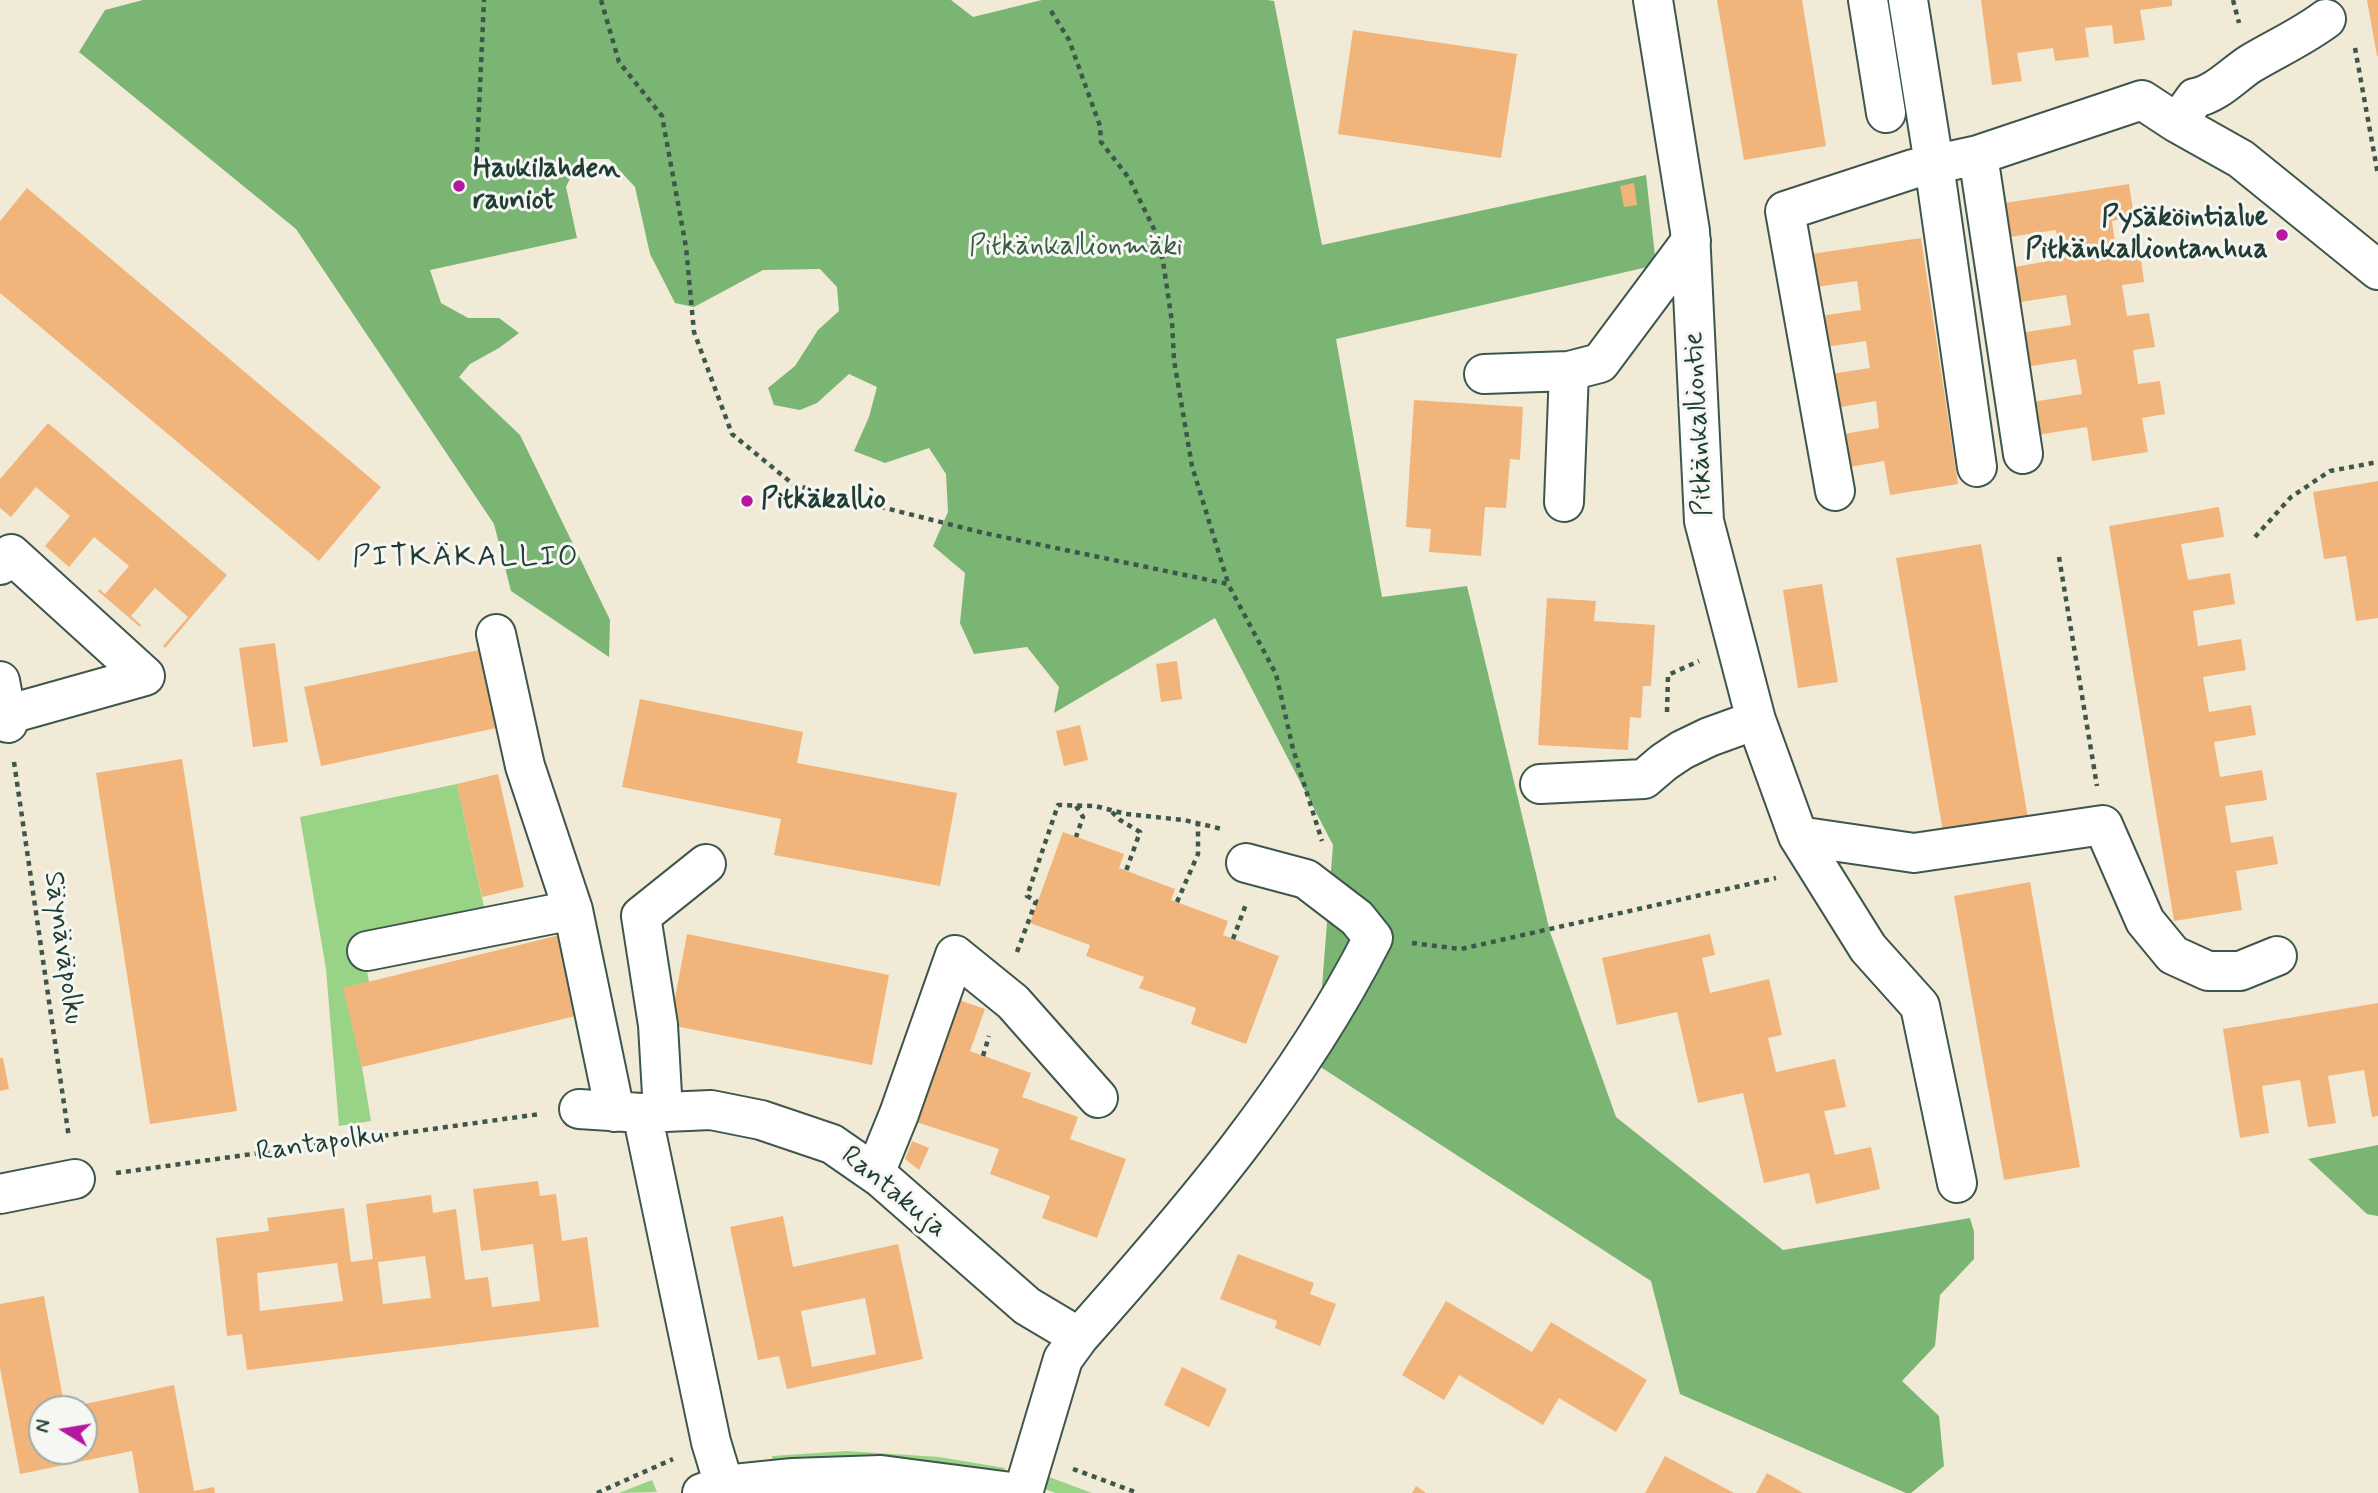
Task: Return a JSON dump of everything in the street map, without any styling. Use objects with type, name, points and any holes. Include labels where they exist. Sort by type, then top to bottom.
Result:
[{"type":"street","name":"Pitkänkalliontie","points":[[1653,0],[1690,242],[1704,521],[1756,720],[1798,836],[1868,948],[1920,1006],[1957,1183]]},
{"type":"street","points":[[1868,0],[1886,113]]},
{"type":"street","points":[[1908,0],[1977,467]]},
{"type":"street","points":[[2177,123],[2195,98],[2208,96],[2251,64],[2302,36],[2340,30]]},
{"type":"street","points":[[1835,491],[1785,211],[1934,164],[1978,155],[2142,100],[2241,159],[2378,270]]},
{"type":"street","points":[[1978,155],[2023,454]]},
{"type":"street","points":[[1484,374],[1569,370],[1600,363],[1690,242]]},
{"type":"street","points":[[1564,502],[1569,370]]},
{"type":"street","points":[[0,565],[11,554],[145,676],[3,701]]},
{"type":"street","points":[[496,635],[525,766],[573,910],[711,1442],[713,1489],[793,1478],[880,1475],[1021,1493],[1063,1359],[1079,1337],[1179,1225],[1251,1134],[1323,1027],[1373,938],[1357,918],[1306,879],[1246,863]]},
{"type":"street","points":[[1540,784],[1644,779],[1682,750],[1756,720]]},
{"type":"street","points":[[1798,836],[1914,853],[2103,825],[2146,921],[2173,955],[2208,971],[2240,971],[2277,956]]},
{"type":"street","points":[[625,1112],[658,1025],[641,916],[706,864]]},
{"type":"street","points":[[367,951],[573,910]]},
{"type":"street","points":[[875,1173],[899,1114],[955,955],[1036,1027],[1098,1098]]},
{"type":"street","name":"Rantakuja","points":[[625,1112],[711,1110],[761,1120],[832,1144],[875,1173],[1027,1306],[1079,1337]]},
{"type":"street","points":[[0,1194],[75,1179]]},
{"type":"path","points":[[477,152],[484,0]]},
{"type":"path","points":[[601,0],[619,62],[662,116],[686,247],[694,332],[732,434],[794,485],[984,533],[1228,584]]},
{"type":"path","points":[[1051,11],[1069,40],[1100,126],[1101,142],[1129,178],[1153,229],[1163,261],[1172,322],[1174,360],[1192,466],[1228,584],[1276,674],[1293,749],[1325,850]]},
{"type":"path","points":[[2340,30],[2378,174]]},
{"type":"path","points":[[2255,537],[2291,497],[2330,471],[2378,462]]},
{"type":"path","points":[[2059,557],[2103,825]]},
{"type":"path","points":[[1682,750],[1667,716],[1668,675],[1702,660]]},
{"type":"path","name":"Säynäväpolku","points":[[3,701],[75,1179]]},
{"type":"path","points":[[1002,994],[1036,901],[1027,896],[1058,806],[1095,806],[1126,814],[1184,820],[1240,833],[1246,863],[1246,904],[1233,939]]},
{"type":"path","points":[[1076,806],[1083,817],[1076,837]]},
{"type":"path","points":[[1110,810],[1120,820],[1140,831],[1126,871]]},
{"type":"path","points":[[1177,902],[1198,854],[1198,823]]},
{"type":"path","points":[[1373,938],[1461,949],[1780,877]]},
{"type":"path","name":"Rantapolku","points":[[75,1179],[625,1112]]},
{"type":"green space","name":"Pitkänkallionmäki","points":[[143,0],[951,0],[973,17],[1042,0],[1267,0],[1274,1],[1322,245],[1646,175],[1656,265],[1336,339],[1382,597],[1467,586],[1550,932],[1616,1117],[1783,1250],[1970,1218],[1974,1232],[1974,1259],[1940,1295],[1935,1346],[1902,1381],[1939,1416],[1944,1466],[1911,1493],[1906,1493],[1680,1394],[1651,1281],[1316,1064],[1333,845],[1215,618],[1054,713],[1059,687],[1027,647],[974,654],[960,623],[965,573],[933,546],[948,512],[946,474],[929,448],[885,463],[854,451],[869,417],[877,387],[849,374],[817,403],[800,410],[774,405],[768,388],[795,366],[818,330],[839,311],[837,287],[820,269],[763,270],[694,307],[675,303],[650,254],[635,187],[609,159],[579,159],[566,187],[577,238],[430,270],[441,303],[468,318],[499,318],[519,333],[470,364],[459,377],[520,435],[610,620],[609,657],[511,591],[494,524],[296,229],[79,52],[105,10]]},
{"type":"green space","points":[[457,784],[486,916],[362,944],[369,982],[344,988],[371,1121],[339,1126],[326,969],[300,817]]},
{"type":"green space","points":[[2378,1145],[2378,1216],[2367,1214],[2308,1159]]},
{"type":"green space","points":[[847,1451],[939,1457],[1005,1468],[1002,1479],[774,1467],[772,1456]]},
{"type":"green space","points":[[1049,1477],[1092,1493],[1056,1493],[1044,1489]]},
{"type":"green space","points":[[652,1480],[657,1492],[619,1493]]},
{"type":"building","points":[[1717,0],[1802,0],[1826,146],[1744,160]]},
{"type":"building","points":[[1981,0],[2172,0],[2172,6],[2140,10],[2145,40],[2114,44],[2112,25],[2085,28],[2089,57],[2055,61],[2053,48],[2017,53],[2022,81],[1992,85]]},
{"type":"building","points":[[2367,0],[2378,0],[2378,56],[2377,56]]},
{"type":"building","points":[[1353,30],[1517,54],[1501,158],[1338,134]]},
{"type":"building","points":[[1634,183],[1637,205],[1624,207],[1620,186]]},
{"type":"building","points":[[2129,184],[2134,217],[2112,221],[2116,250],[2139,246],[2144,282],[2122,285],[2127,316],[2149,313],[2155,347],[2133,350],[2138,384],[2160,381],[2165,414],[2142,418],[2148,452],[2092,461],[2087,427],[2037,435],[2032,402],[2082,394],[2076,359],[2025,367],[2020,333],[2071,325],[2066,295],[2014,303],[2009,268],[2060,259],[2056,230],[2003,238],[1998,204]]},
{"type":"building","points":[[27,188],[381,487],[319,561],[0,293],[0,221]]},
{"type":"building","points":[[1921,238],[1958,484],[1890,495],[1884,461],[1844,468],[1838,435],[1879,428],[1876,401],[1835,408],[1830,374],[1870,368],[1866,341],[1825,347],[1820,316],[1861,310],[1857,281],[1816,287],[1811,254]]},
{"type":"building","points":[[1414,400],[1523,407],[1520,460],[1510,459],[1506,508],[1485,507],[1481,556],[1429,552],[1431,529],[1406,527]]},
{"type":"building","points":[[48,423],[227,575],[165,648],[163,646],[188,617],[155,588],[131,616],[140,627],[98,591],[99,589],[105,594],[129,566],[94,537],[69,567],[45,546],[70,516],[36,487],[11,517],[0,508],[0,479]]},
{"type":"building","points":[[2378,481],[2378,618],[2356,621],[2346,556],[2324,559],[2313,492]]},
{"type":"building","points":[[2219,507],[2224,537],[2181,544],[2188,580],[2230,573],[2235,604],[2193,611],[2198,646],[2241,639],[2246,670],[2203,677],[2209,712],[2251,705],[2256,735],[2214,742],[2220,777],[2262,770],[2267,800],[2225,806],[2231,843],[2273,836],[2278,864],[2236,871],[2242,910],[2174,921],[2109,526]]},
{"type":"building","points":[[1981,544],[2028,818],[1943,832],[1896,558]]},
{"type":"building","points":[[1822,584],[1838,682],[1798,688],[1783,590]]},
{"type":"building","points":[[1547,598],[1596,601],[1594,621],[1655,625],[1651,686],[1643,686],[1641,718],[1630,717],[1628,750],[1538,745]]},
{"type":"building","points":[[275,643],[288,742],[253,747],[239,648]]},
{"type":"building","points":[[493,647],[510,725],[321,766],[304,687]]},
{"type":"building","points":[[1177,661],[1182,699],[1161,702],[1156,664]]},
{"type":"building","points":[[640,699],[803,732],[797,763],[957,793],[940,886],[774,855],[781,819],[622,787]]},
{"type":"building","points":[[1080,725],[1088,760],[1064,766],[1056,731]]},
{"type":"building","points":[[182,759],[237,1111],[150,1124],[96,773]]},
{"type":"building","points":[[498,774],[524,887],[482,897],[457,784]]},
{"type":"building","points":[[1063,832],[1124,854],[1119,868],[1175,889],[1171,900],[1228,921],[1223,935],[1279,956],[1246,1044],[1191,1024],[1196,1008],[1139,988],[1144,977],[1086,956],[1090,945],[1030,923]]},
{"type":"building","points":[[2030,882],[2080,1167],[2004,1180],[1954,896]]},
{"type":"building","points":[[687,934],[889,975],[872,1065],[670,1025]]},
{"type":"building","points":[[1710,934],[1715,955],[1702,958],[1710,993],[1769,979],[1782,1035],[1768,1038],[1776,1072],[1835,1059],[1846,1107],[1824,1111],[1835,1155],[1871,1147],[1880,1189],[1816,1204],[1809,1173],[1764,1183],[1743,1093],[1698,1103],[1677,1012],[1617,1025],[1602,958]]},
{"type":"building","points":[[560,935],[580,1015],[362,1067],[343,988]]},
{"type":"building","points":[[953,998],[985,1009],[970,1051],[1031,1073],[1022,1097],[1078,1117],[1070,1139],[1126,1159],[1097,1238],[1042,1218],[1050,1196],[990,1174],[999,1149],[910,1120]]},
{"type":"building","points":[[2378,1003],[2378,1116],[2372,1117],[2364,1070],[2328,1076],[2336,1123],[2308,1127],[2300,1080],[2262,1086],[2269,1133],[2240,1138],[2223,1029]]},
{"type":"building","points":[[0,1058],[3,1058],[9,1089],[0,1091]]},
{"type":"building","points":[[912,1141],[929,1148],[919,1170],[905,1159]]},
{"type":"building","points":[[538,1181],[540,1196],[556,1194],[562,1241],[587,1237],[599,1327],[247,1370],[242,1334],[227,1336],[216,1238],[269,1231],[267,1218],[344,1208],[351,1262],[373,1259],[366,1204],[431,1195],[433,1213],[456,1209],[465,1280],[488,1277],[492,1307],[540,1301],[533,1244],[481,1251],[473,1189]],"holes":[[[425,1256],[431,1298],[383,1304],[378,1262]],[[337,1263],[343,1301],[260,1311],[257,1273]]]},
{"type":"building","points":[[783,1216],[793,1267],[898,1244],[923,1359],[787,1389],[779,1356],[758,1360],[730,1227]],"holes":[[[865,1298],[876,1354],[812,1367],[801,1311]]]},
{"type":"building","points":[[1238,1254],[1314,1283],[1310,1294],[1336,1304],[1320,1346],[1275,1328],[1277,1321],[1220,1299]]},
{"type":"building","points":[[44,1296],[62,1395],[28,1395],[28,1465],[64,1465],[20,1474],[0,1368],[0,1304]]},
{"type":"building","points":[[1446,1301],[1532,1352],[1551,1322],[1647,1380],[1616,1432],[1559,1398],[1543,1425],[1459,1375],[1444,1400],[1402,1375]]},
{"type":"building","points":[[1182,1367],[1227,1389],[1209,1427],[1164,1405]]},
{"type":"building","points":[[174,1385],[194,1491],[214,1487],[215,1493],[139,1493],[132,1451],[98,1458],[98,1401]]},
{"type":"building","points":[[1665,1456],[1734,1493],[1645,1493]]},
{"type":"building","points":[[1767,1473],[1803,1493],[1756,1493]]},
{"type":"building","points":[[1416,1486],[1426,1493],[1412,1493]]},
{"type":"place","name":"Haukilahden rauniot","points":[[459,186]]},
{"type":"place","name":"Pysäköintialue Pitkänkalliontanhua","points":[[2282,235]]},
{"type":"place","name":"Pitkäkallio","points":[[747,501]]},
{"type":"district","name":"PITKÄKALLIO","points":[[466,559]]}]
